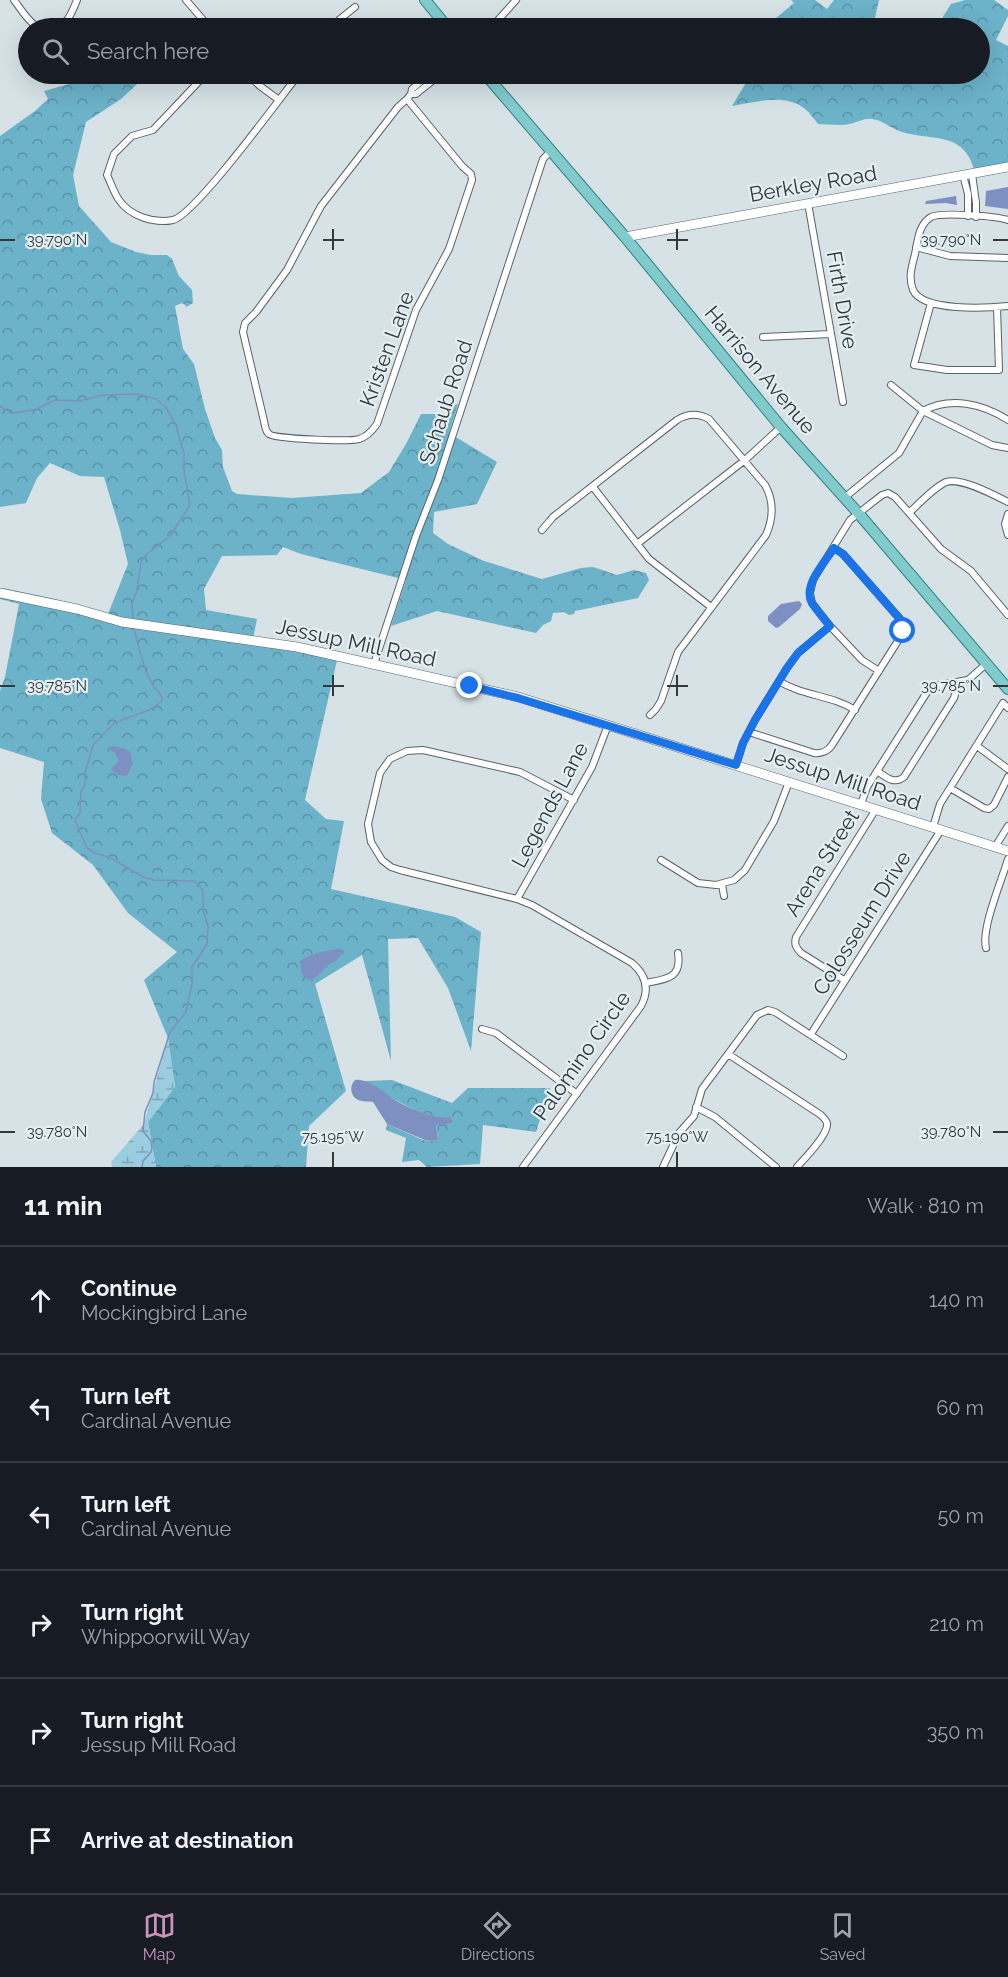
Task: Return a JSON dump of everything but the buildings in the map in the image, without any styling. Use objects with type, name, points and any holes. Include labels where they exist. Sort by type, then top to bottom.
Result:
[{"type":"main road","points":[[425,0],[440,18]]},
{"type":"main road","name":"Harrison Avenue","points":[[494,84],[625,237],[781,427],[859,514],[1008,689]]},
{"type":"street","points":[[14,0],[29,18]]},
{"type":"street","points":[[69,18],[77,0]]},
{"type":"street","points":[[186,0],[201,18]]},
{"type":"street","points":[[500,18],[516,0]]},
{"type":"street","points":[[341,18],[355,7]]},
{"type":"street","points":[[197,84],[153,130],[132,136],[114,154],[107,175],[119,201],[137,216],[155,220],[174,220],[186,212],[224,169],[291,84]]},
{"type":"street","points":[[257,84],[279,100]]},
{"type":"street","name":"Kristen Lane","points":[[409,96],[462,166],[472,175],[472,182],[449,249],[417,306],[377,424],[371,433],[352,440],[271,436],[266,429],[243,332],[244,324],[256,312],[287,270],[321,206],[333,189],[417,84]]},
{"type":"street","name":"Kristen Lane","points":[[409,96],[416,94],[428,84]]},
{"type":"street","name":"Schaub Road","points":[[374,664],[410,555],[438,480],[543,159],[551,151]]},
{"type":"street","name":"Berkley Road","points":[[625,237],[1008,167]]},
{"type":"street","points":[[967,174],[968,216]]},
{"type":"street","points":[[967,174],[976,217]]},
{"type":"street","name":"Firth Drive","points":[[808,203],[843,402]]},
{"type":"street","points":[[1008,220],[944,214],[929,218],[921,228],[910,277],[914,292],[931,303],[946,306],[1008,306]]},
{"type":"street","points":[[916,247],[950,256],[1008,258]]},
{"type":"street","points":[[931,303],[915,365],[947,370],[999,370],[997,307]]},
{"type":"street","points":[[763,338],[831,334]]},
{"type":"street","points":[[891,385],[923,411],[992,445],[1008,448]]},
{"type":"street","points":[[843,498],[898,453],[923,411],[936,405],[963,403],[991,411],[1008,420]]},
{"type":"street","points":[[542,530],[553,517],[677,420],[691,414],[709,419],[769,492],[772,511],[766,535],[678,652],[661,701],[650,715]]},
{"type":"street","points":[[637,544],[745,460],[781,427]]},
{"type":"street","points":[[910,512],[942,484],[952,481],[964,483],[1008,502]]},
{"type":"street","points":[[593,487],[656,566],[711,607]]},
{"type":"street","points":[[879,671],[862,660],[830,626],[812,603],[810,593],[813,580],[850,520],[877,498],[888,493],[892,494],[910,512],[941,549],[971,571],[1008,615]]},
{"type":"street","points":[[1008,514],[1005,524],[1008,535]]},
{"type":"street","points":[[749,732],[810,752],[821,753],[831,747],[901,636],[902,624],[843,554],[834,548]]},
{"type":"street","name":"Jessup Mill Road","points":[[0,593],[77,609],[123,622],[274,643],[518,698],[1008,851]]},
{"type":"street","points":[[736,765],[749,732],[779,681],[798,653],[830,626]]},
{"type":"street","points":[[861,804],[867,787],[929,689],[972,678],[986,664]]},
{"type":"street","points":[[779,681],[788,686],[841,702],[855,710]]},
{"type":"street","points":[[877,771],[893,780],[898,781],[904,777],[954,699],[955,683]]},
{"type":"street","name":"Colosseum Drive","points":[[811,1034],[937,828],[937,809],[977,746],[1006,706]]},
{"type":"street","name":"Legends Lane","points":[[518,899],[592,767],[608,725]]},
{"type":"street","points":[[977,746],[1008,769]]},
{"type":"street","name":"Palomino Circle","points":[[523,1167],[641,1005],[646,992],[641,972],[632,963],[518,899],[391,867],[382,860],[370,842],[368,824],[378,779],[384,766],[398,754],[413,750],[423,750],[520,772],[574,800]]},
{"type":"street","points":[[950,788],[987,809],[994,805],[1008,779]]},
{"type":"street","points":[[661,860],[698,883],[722,885],[734,880],[745,870],[779,812],[789,782]]},
{"type":"street","name":"Arena Street","points":[[844,980],[801,953],[795,942],[876,809]]},
{"type":"street","points":[[995,847],[1008,826]]},
{"type":"street","points":[[986,948],[985,937],[1008,859]]},
{"type":"street","points":[[722,885],[724,896]]},
{"type":"street","points":[[645,983],[665,979],[675,973],[679,965],[678,953]]},
{"type":"street","points":[[663,1167],[679,1133],[694,1116],[702,1089],[757,1015],[768,1010],[780,1014],[843,1056]]},
{"type":"street","points":[[482,1029],[496,1033],[577,1094]]},
{"type":"street","points":[[728,1054],[825,1119],[827,1123],[823,1136],[797,1167]]},
{"type":"street","points":[[696,1107],[715,1117],[776,1167]]},
{"type":"green space","points":[[791,0],[815,0],[827,9],[834,0],[879,0],[875,18],[776,18],[794,3]]},
{"type":"green space","points":[[965,0],[994,0],[1008,10],[1008,16],[996,40],[1008,46],[1008,162],[974,169],[969,157],[962,148],[954,143],[902,132],[872,119],[846,125],[818,124],[805,109],[789,101],[770,100],[732,106],[745,84],[990,84],[990,18],[942,18],[951,4]]},
{"type":"green space","points":[[69,84],[137,84],[121,99],[86,122],[73,175],[79,206],[111,242],[136,252],[167,255],[172,259],[179,276],[192,290],[193,303],[186,307],[182,303],[175,306],[183,349],[194,364],[205,409],[215,438],[222,450],[223,467],[232,491],[237,494],[292,498],[361,493],[389,472],[421,414],[447,414],[458,404],[449,433],[497,462],[477,504],[434,512],[433,533],[448,544],[484,561],[542,579],[593,567],[617,575],[634,570],[646,573],[649,580],[638,598],[575,611],[574,614],[569,615],[564,612],[553,613],[551,621],[543,625],[536,633],[437,611],[391,626],[406,580],[301,554],[283,547],[277,555],[222,556],[204,589],[206,610],[257,619],[253,639],[338,656],[305,800],[326,819],[344,821],[331,889],[455,917],[481,932],[471,1051],[448,988],[418,938],[388,939],[391,1061],[362,955],[315,984],[346,1091],[309,1126],[306,1167],[156,1167],[148,1122],[175,1087],[168,1038],[144,980],[177,952],[128,913],[93,865],[52,833],[41,799],[44,762],[0,748],[0,691],[5,677],[19,604],[0,599],[0,590],[3,588],[55,599],[108,614],[128,564],[104,477],[80,476],[50,463],[37,478],[26,503],[0,507],[0,136],[48,99],[44,91]]},
{"type":"green space","points":[[168,1038],[175,1087],[148,1122],[156,1167],[112,1167],[111,1162],[144,1124]]},
{"type":"green space","points":[[392,1080],[452,1103],[468,1088],[550,1088],[536,1132],[483,1125],[480,1164],[427,1167],[419,1160],[402,1162],[406,1138],[386,1130],[387,1124],[423,1140],[434,1141],[438,1138],[436,1125],[448,1117],[428,1115],[417,1111],[365,1081]]},
{"type":"shaded area","points":[[1008,187],[1008,209],[985,206],[986,191]]},
{"type":"shaded area","points":[[956,196],[957,205],[925,204],[926,201]]},
{"type":"shaded area","points":[[799,601],[802,604],[800,609],[779,627],[776,628],[768,621],[768,616],[781,604]]},
{"type":"shaded area","points":[[112,746],[126,749],[131,753],[132,765],[127,776],[118,775],[112,771],[119,761],[115,753],[109,749]]},
{"type":"shaded area","points":[[341,949],[345,952],[315,978],[309,980],[302,974],[300,961],[320,952]]},
{"type":"shaded area","points":[[355,1080],[367,1082],[412,1108],[431,1115],[450,1117],[453,1122],[436,1125],[438,1139],[434,1141],[425,1140],[387,1124],[373,1102],[355,1098],[352,1086]]},
{"type":"waterway","points":[[0,406],[14,413],[37,409],[55,400],[79,401],[103,395],[138,394],[156,399],[165,406],[175,423],[184,453],[184,471],[190,505],[170,536],[147,554],[141,562],[137,590],[132,604],[133,618]]},
{"type":"waterway","points":[[134,629],[147,672],[162,701],[152,709],[114,723],[93,745],[85,773],[85,785],[81,791],[80,813],[75,820],[87,848],[95,853],[111,858],[143,877],[153,880],[194,881],[203,892],[203,910],[208,926],[207,944],[192,967],[192,983],[186,1012],[170,1032],[154,1082],[153,1093],[145,1112],[143,1131],[151,1141],[152,1148],[143,1161],[142,1167]]},
{"type":"route","points":[[470,686],[584,717],[736,765],[743,743],[755,720],[792,660],[830,626],[812,603],[810,593],[813,580],[834,548],[843,554],[900,619],[903,631]]}]
